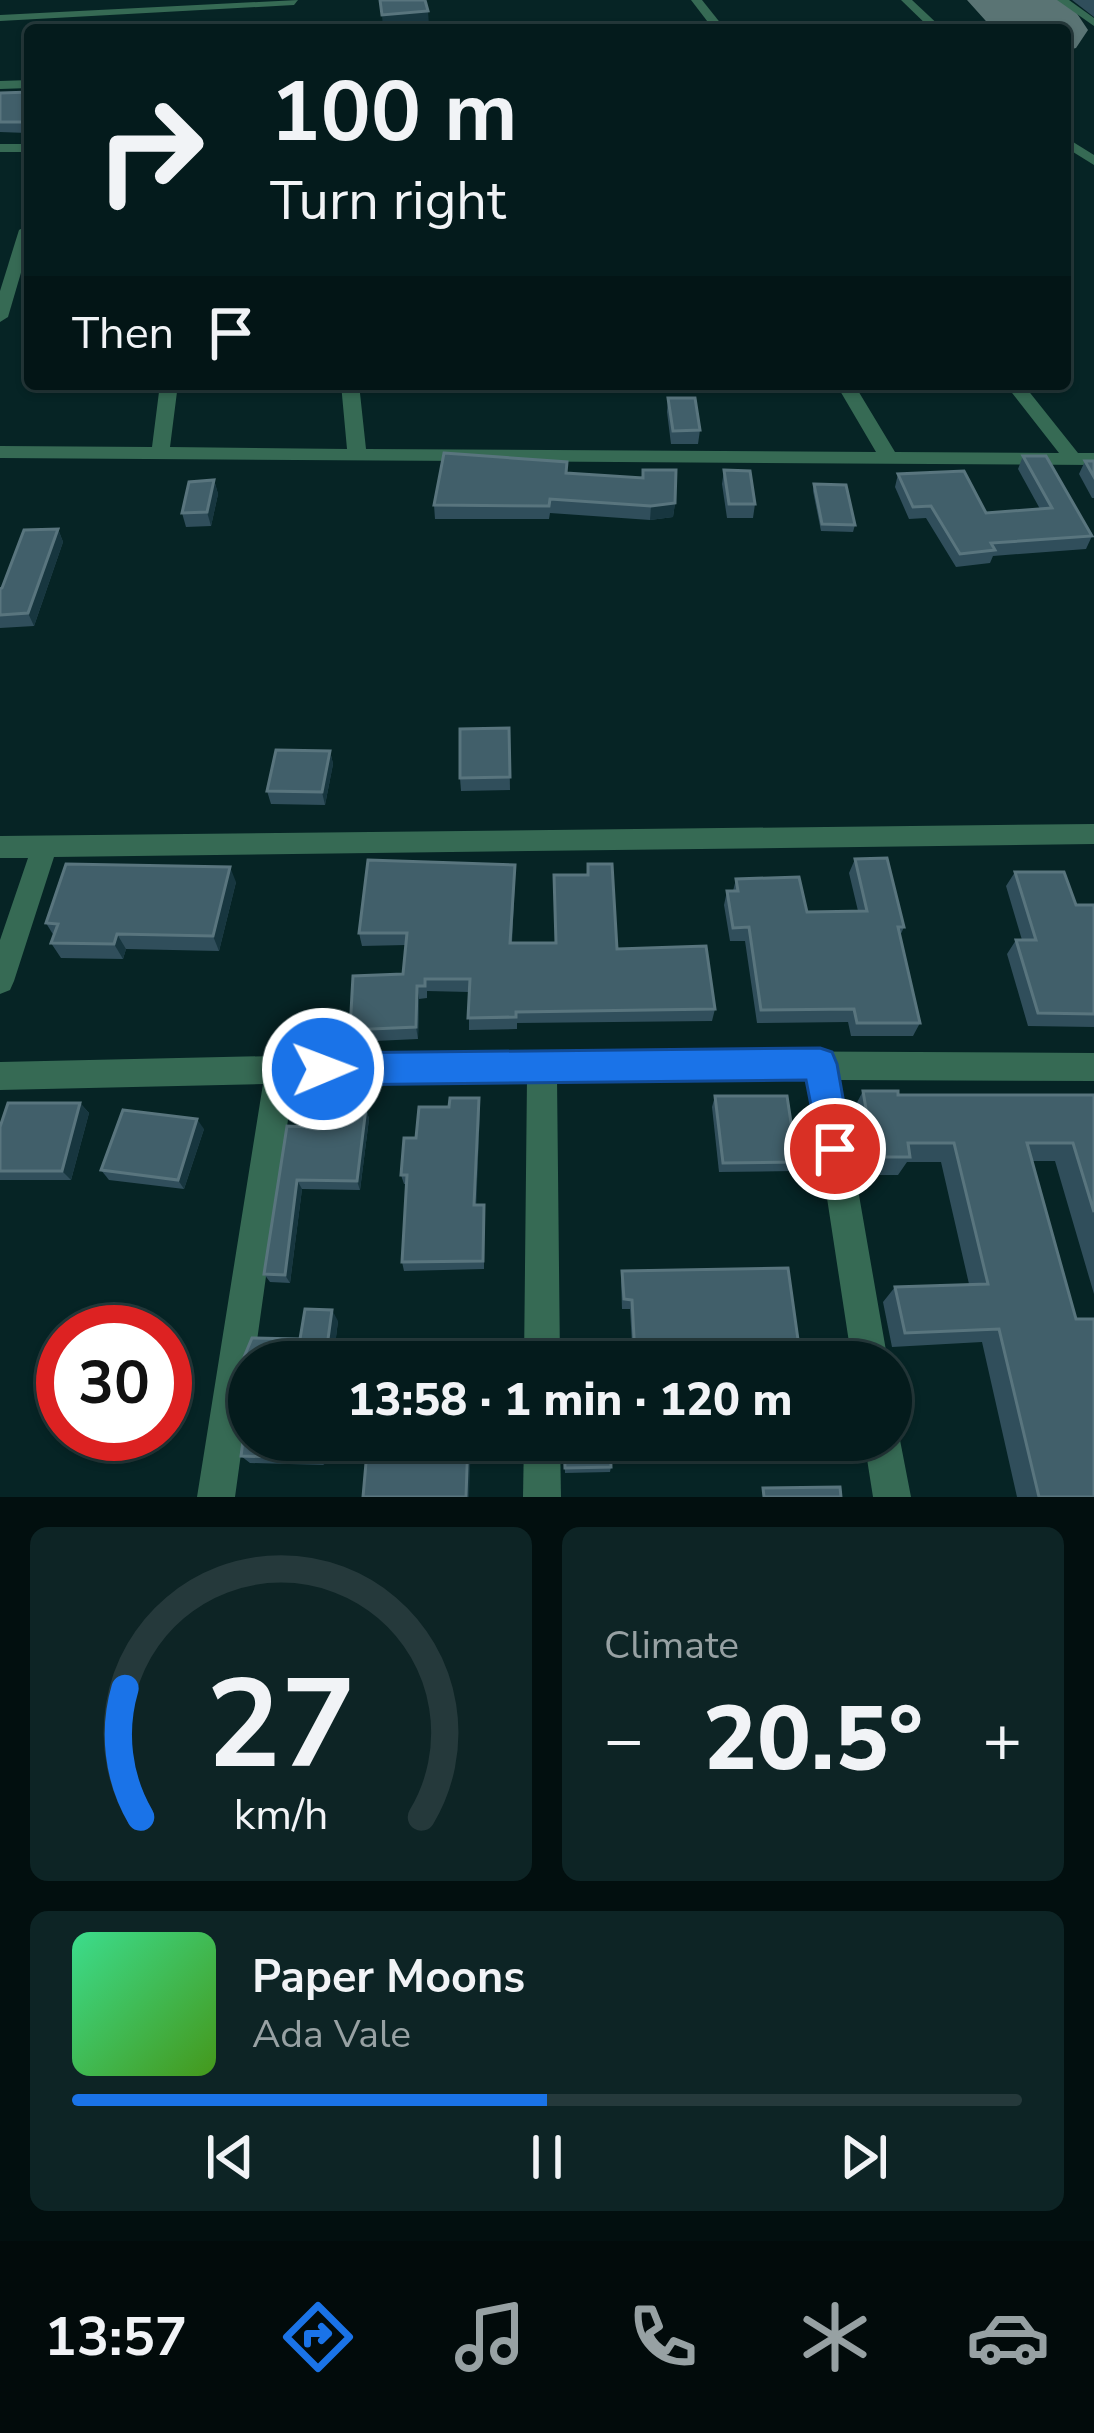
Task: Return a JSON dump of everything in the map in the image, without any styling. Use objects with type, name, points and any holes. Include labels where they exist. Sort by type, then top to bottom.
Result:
[{"type":"street","points":[[697,0],[715,24]]},
{"type":"street","points":[[906,0],[932,24]]},
{"type":"street","points":[[1063,0],[1094,22]]},
{"type":"street","points":[[0,18],[90,6],[295,6]]},
{"type":"street","points":[[0,317],[24,237]]},
{"type":"street","points":[[160,455],[168,390]]},
{"type":"street","points":[[351,390],[357,453]]},
{"type":"street","points":[[849,390],[889,458]]},
{"type":"street","points":[[1020,390],[1084,459]]},
{"type":"street","points":[[0,452],[1084,459]]},
{"type":"street","points":[[0,847],[1094,834]]},
{"type":"street","points":[[0,981],[45,847]]},
{"type":"street","points":[[542,1064],[542,1341]]},
{"type":"street","points":[[0,1076],[542,1064],[1094,1067]]},
{"type":"street","points":[[820,1064],[866,1341]]},
{"type":"street","points":[[216,1497],[280,1070]]},
{"type":"street","points":[[542,1461],[542,1497]]},
{"type":"street","points":[[886,1461],[892,1497]]},
{"type":"building","points":[[380,0],[425,0],[428,11],[382,15]]},
{"type":"building","points":[[24,92],[23,122],[0,122],[0,93]]},
{"type":"building","points":[[668,398],[695,398],[700,430],[673,431]]},
{"type":"building","points":[[444,453],[567,462],[566,473],[643,478],[643,470],[676,470],[675,503],[651,506],[550,499],[549,506],[434,505]]},
{"type":"building","points":[[1023,456],[1046,456],[1092,536],[991,543],[995,550],[960,554],[931,506],[913,507],[898,474],[964,471],[986,513],[1052,508]]},
{"type":"building","points":[[724,470],[750,471],[755,504],[729,504]]},
{"type":"building","points":[[214,480],[207,512],[182,513],[189,482]]},
{"type":"building","points":[[814,484],[846,485],[855,525],[822,524]]},
{"type":"building","points":[[58,529],[28,613],[0,615],[0,589],[24,530]]},
{"type":"building","points":[[509,728],[510,777],[460,778],[460,729]]},
{"type":"building","points":[[276,750],[330,751],[322,792],[267,791]]},
{"type":"building","points":[[887,858],[920,1023],[857,1023],[854,1009],[761,1010],[749,927],[733,928],[727,891],[738,891],[736,879],[799,877],[807,912],[867,911],[855,859]]},
{"type":"building","points":[[368,860],[515,865],[510,943],[556,943],[554,875],[588,875],[588,864],[612,864],[617,949],[706,946],[715,1009],[516,1012],[516,1017],[468,1018],[470,979],[425,979],[425,986],[417,986],[416,1027],[350,1030],[353,976],[403,974],[407,933],[359,933]]},
{"type":"building","points":[[66,864],[230,867],[213,936],[117,934],[114,944],[51,943],[58,924],[46,923]]},
{"type":"building","points":[[1015,872],[1064,872],[1076,905],[1094,905],[1094,1014],[1038,1013],[1016,940],[1036,940]]},
{"type":"building","points":[[863,1091],[1094,1095],[1094,1212],[1073,1143],[1027,1143],[1076,1319],[1094,1319],[1094,1497],[1039,1497],[999,1329],[905,1333],[895,1287],[988,1284],[954,1143],[908,1143],[910,1157],[874,1157]]},
{"type":"building","points":[[715,1096],[787,1096],[797,1162],[723,1163]]},
{"type":"building","points":[[450,1098],[479,1098],[474,1205],[484,1205],[483,1261],[402,1262],[404,1138],[416,1138],[419,1107],[449,1107]]},
{"type":"building","points":[[8,1103],[80,1103],[62,1171],[0,1171],[0,1127]]},
{"type":"building","points":[[315,1107],[366,1108],[357,1181],[297,1180],[285,1275],[264,1274],[287,1126],[312,1127]]},
{"type":"building","points":[[123,1110],[197,1119],[178,1180],[101,1170]]},
{"type":"building","points":[[788,1268],[798,1341],[634,1341],[632,1300],[624,1299],[622,1271]]},
{"type":"building","points":[[305,1309],[332,1310],[328,1341],[251,1341],[252,1338],[300,1339]]},
{"type":"building","points":[[366,1461],[467,1461],[466,1497],[363,1497]]},
{"type":"building","points":[[565,1461],[611,1461],[611,1467],[565,1468]]},
{"type":"building","points":[[840,1487],[841,1497],[764,1497],[763,1488]]},
{"type":"runway","points":[[1007,0],[1038,24]]},
{"type":"route","points":[[323,1069],[820,1064],[835,1149]]}]
